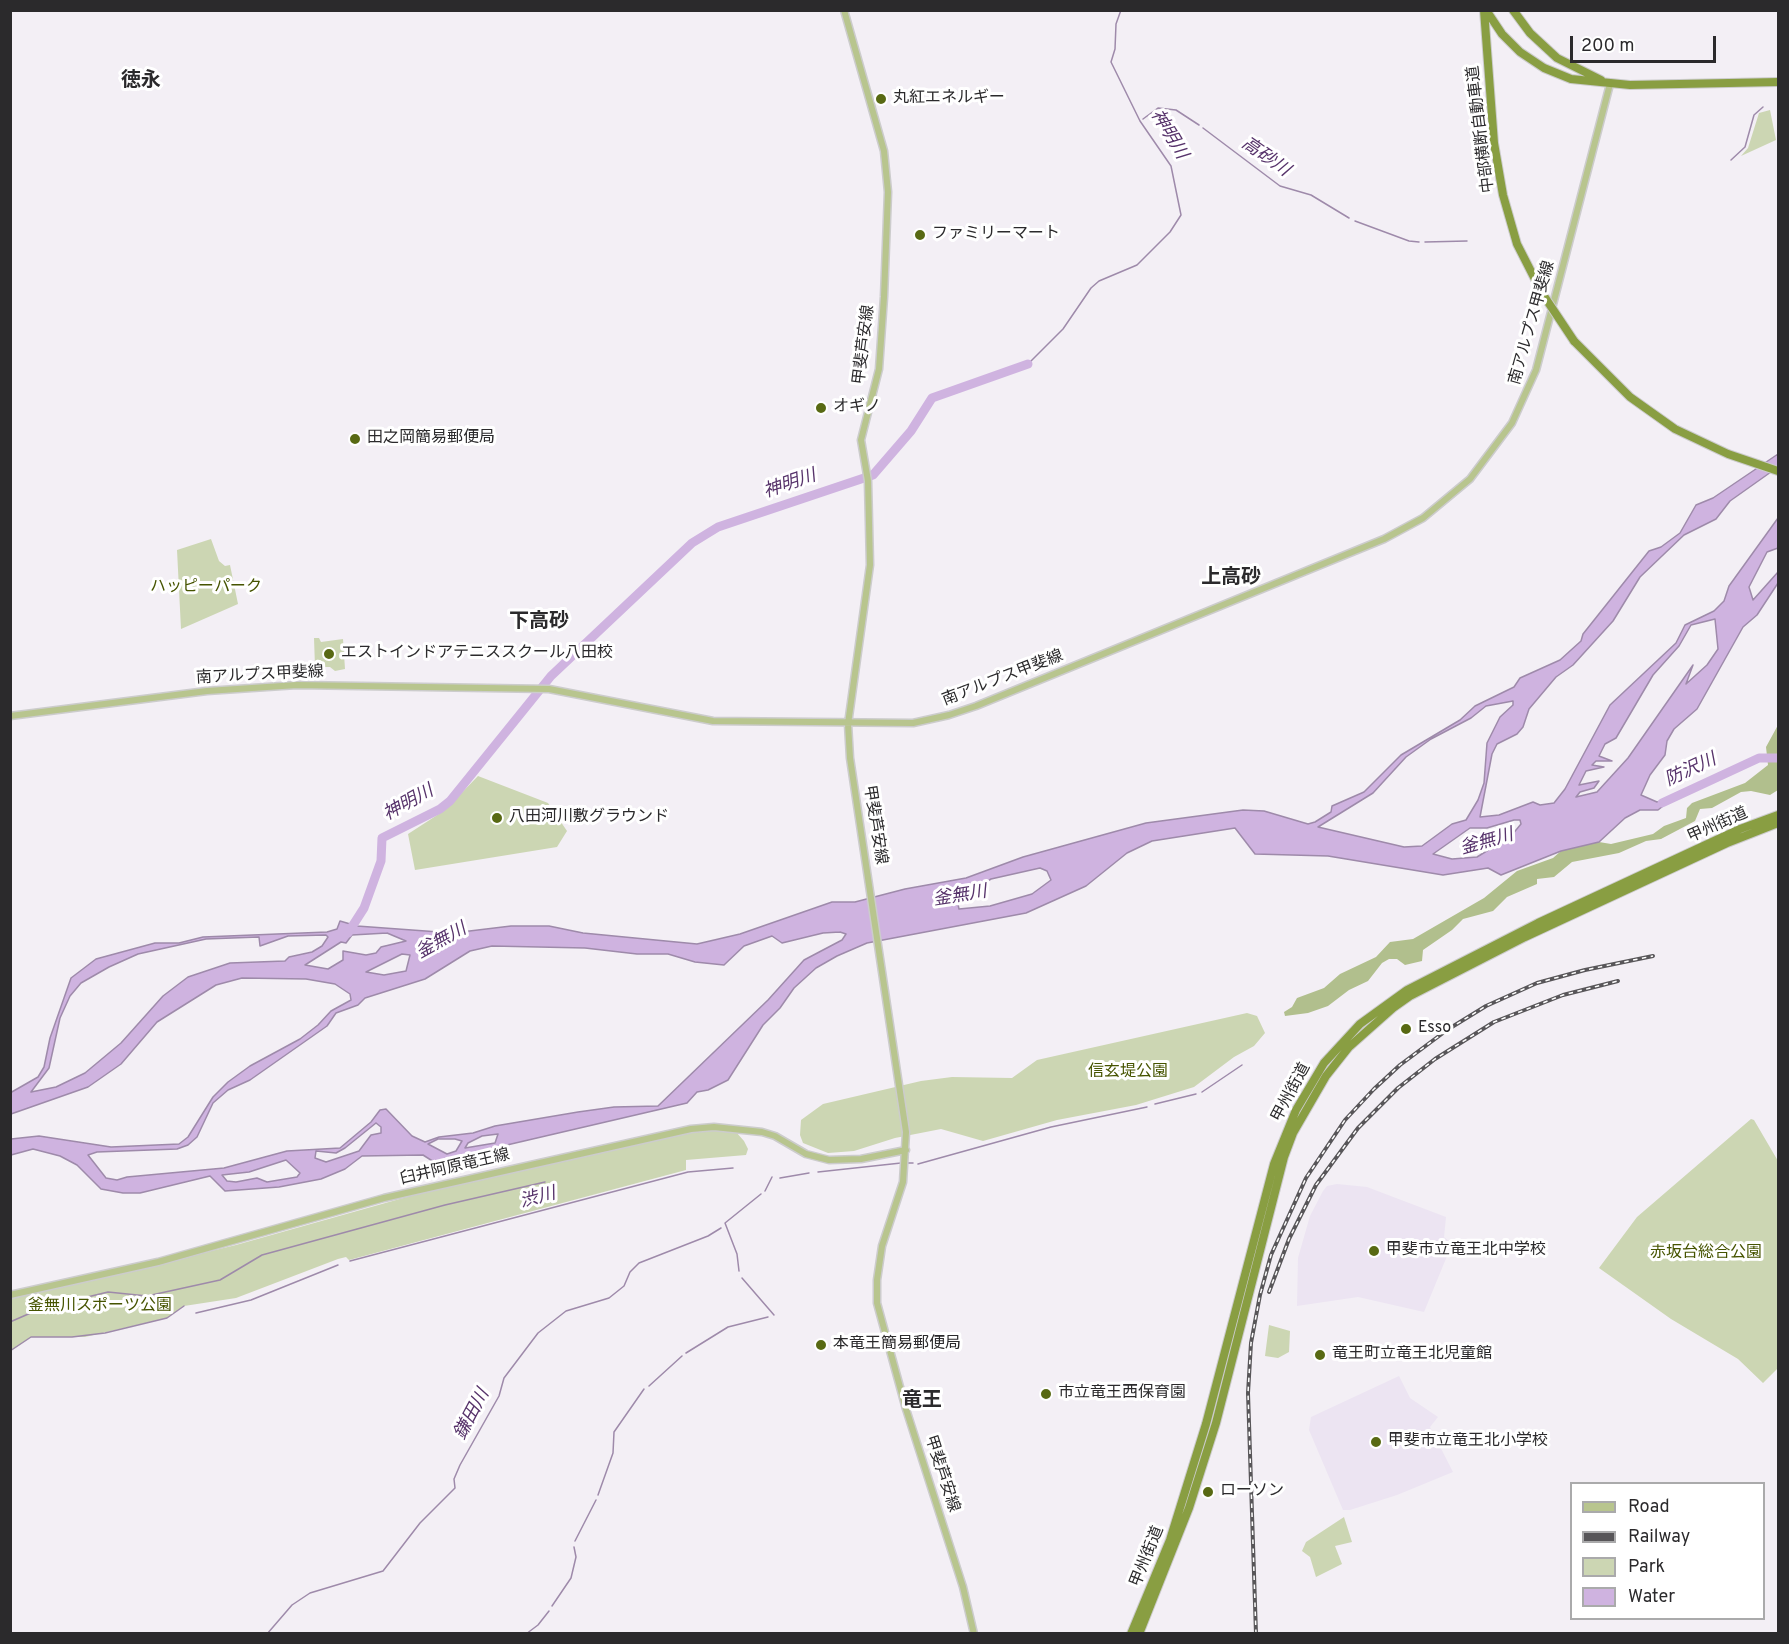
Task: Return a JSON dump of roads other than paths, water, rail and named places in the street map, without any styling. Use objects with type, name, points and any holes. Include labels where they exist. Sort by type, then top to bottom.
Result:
[{"type":"highway","name":"中部横断自動車道","points":[[1485,10],[1494,143],[1503,195],[1517,244],[1542,293],[1574,341],[1617,386],[1675,429],[1728,454],[1779,471]]},
{"type":"highway","points":[[1485,10],[1510,42],[1538,64],[1570,79],[1610,84],[1779,82]]},
{"type":"highway","points":[[1513,10],[1530,33],[1557,58],[1584,74],[1610,84]]},
{"type":"highway","name":"甲州街道","points":[[1131,1634],[1170,1540],[1203,1435],[1274,1164],[1296,1110],[1324,1063],[1360,1024],[1407,990],[1538,923],[1740,829],[1779,815]]},
{"type":"highway","name":"甲州街道","points":[[1139,1634],[1189,1508],[1216,1423],[1284,1157],[1293,1133],[1326,1076],[1349,1047],[1410,996],[1525,937],[1727,843],[1779,823]]},
{"type":"main road","name":"甲斐芦安線","points":[[844,10],[884,151],[888,192],[885,297],[879,369],[861,440],[868,481],[870,565],[853,670],[848,724],[851,765],[903,1101],[906,1142],[900,1190],[882,1246],[877,1280],[877,1303],[906,1409],[963,1587],[974,1634]]},
{"type":"main road","name":"南アルプス甲斐線","points":[[10,716],[235,688],[297,685],[549,689],[713,721],[848,724],[926,721],[976,706],[1384,540],[1423,518],[1470,479],[1512,423],[1536,370],[1610,84]]},
{"type":"main road","name":"臼井阿原竜王線","points":[[10,1295],[168,1260],[395,1196],[691,1129],[714,1127],[762,1132],[775,1136],[806,1154],[828,1160],[861,1159],[906,1149]]},
{"type":"water","name":"釜無川","points":[[1778,454],[1778,467],[1730,501],[1716,519],[1684,535],[1640,577],[1613,621],[1573,665],[1556,677],[1529,709],[1523,727],[1517,734],[1497,744],[1492,754],[1480,817],[1499,815],[1533,802],[1540,805],[1554,803],[1565,789],[1610,705],[1676,643],[1685,625],[1714,611],[1724,601],[1729,586],[1778,518],[1778,548],[1767,552],[1749,587],[1753,600],[1778,572],[1778,583],[1757,615],[1743,627],[1697,709],[1674,729],[1667,741],[1665,755],[1650,775],[1641,795],[1657,802],[1672,799],[1658,810],[1640,810],[1625,818],[1599,842],[1561,851],[1501,875],[1488,868],[1443,875],[1328,856],[1255,854],[1235,828],[1152,841],[1127,853],[1086,886],[1026,913],[867,943],[837,956],[816,968],[794,988],[780,1008],[763,1025],[728,1080],[708,1090],[697,1092],[687,1103],[434,1162],[423,1155],[362,1156],[345,1169],[321,1179],[279,1187],[225,1191],[210,1176],[140,1193],[123,1193],[101,1189],[77,1165],[60,1156],[33,1149],[11,1155],[11,1139],[39,1136],[111,1147],[179,1144],[188,1137],[213,1097],[228,1082],[250,1066],[300,1039],[331,1011],[351,1000],[350,994],[335,984],[306,979],[242,978],[216,985],[157,1022],[121,1064],[88,1087],[11,1114],[10,1093],[38,1077],[44,1067],[50,1038],[71,978],[96,959],[155,943],[179,943],[203,937],[327,932],[337,929],[340,921],[357,926],[453,933],[511,926],[549,926],[583,933],[697,944],[740,934],[832,902],[855,902],[905,889],[966,878],[1023,857],[1146,823],[1243,810],[1264,811],[1308,824],[1315,822],[1331,812],[1332,806],[1364,792],[1401,755],[1460,720],[1475,706],[1514,687],[1520,678],[1560,660],[1581,641],[1583,634],[1649,551],[1661,547],[1680,533],[1696,505],[1713,498]],"holes":[[[1715,619],[1718,649],[1707,665],[1686,684],[1693,665],[1628,758],[1597,792],[1576,797],[1580,792],[1594,788],[1599,781],[1579,785],[1586,771],[1604,767],[1592,765],[1596,761],[1612,761],[1599,756],[1605,744],[1616,738],[1653,675],[1679,646],[1691,625]],[[1513,701],[1513,705],[1500,717],[1487,743],[1484,783],[1478,800],[1466,820],[1452,824],[1422,846],[1404,847],[1318,827],[1373,793],[1406,757],[1431,739],[1471,718],[1486,706]],[[1520,820],[1521,824],[1511,836],[1477,857],[1452,859],[1433,854],[1470,828],[1487,828]],[[1040,868],[1047,871],[1051,880],[1032,894],[990,906],[959,909],[957,900],[991,879]],[[387,933],[406,941],[381,947],[376,953],[366,955],[343,951],[343,960],[328,969],[305,965],[341,942],[346,943],[352,935]],[[823,933],[846,934],[842,940],[804,960],[768,1000],[658,1106],[614,1107],[578,1112],[495,1126],[473,1133],[439,1137],[425,1142],[412,1136],[386,1109],[380,1110],[371,1122],[340,1148],[287,1151],[224,1168],[127,1177],[117,1180],[106,1178],[88,1155],[97,1152],[177,1149],[188,1145],[197,1137],[213,1103],[228,1090],[250,1080],[327,1026],[336,1013],[358,1005],[365,998],[425,979],[470,951],[492,946],[585,948],[637,954],[668,954],[695,962],[724,965],[744,946],[772,936],[782,943]],[[326,935],[328,937],[322,946],[312,952],[289,957],[285,961],[230,963],[188,977],[163,996],[121,1043],[85,1073],[56,1087],[31,1092],[49,1068],[60,1018],[70,996],[81,983],[138,954],[206,939],[259,937],[260,946],[288,936]],[[402,954],[410,955],[406,971],[384,975],[366,972]],[[376,1123],[381,1127],[381,1133],[371,1135],[359,1151],[326,1162],[315,1158],[316,1151],[336,1153]],[[498,1134],[495,1143],[465,1148],[468,1143],[482,1136]],[[438,1139],[462,1141],[456,1151],[447,1154],[428,1144]],[[286,1160],[300,1173],[297,1177],[267,1182],[257,1178],[236,1182],[227,1181],[222,1175],[249,1172]]]},
{"type":"waterway","name":"神明川","points":[[1028,364],[1063,329],[1091,288],[1099,281],[1137,265],[1170,232],[1181,215],[1171,166],[1140,121],[1111,62],[1115,49],[1116,24],[1121,10]]},
{"type":"waterway","points":[[1731,160],[1745,147],[1754,115],[1763,107]]},
{"type":"waterway","name":"高砂川","points":[[1143,119],[1158,108],[1176,110],[1199,125]]},
{"type":"waterway","name":"高砂川","points":[[1203,128],[1280,186],[1311,195],[1349,218]]},
{"type":"waterway","name":"高砂川","points":[[1355,221],[1409,241],[1419,242]]},
{"type":"waterway","name":"高砂川","points":[[1425,242],[1467,241]]},
{"type":"waterway","name":"神明川","points":[[348,933],[364,908],[381,861],[382,838],[440,809],[450,801],[551,676],[692,543],[718,527],[873,475],[911,431],[932,398],[1028,364]]},
{"type":"waterway","name":"防沢川","points":[[1662,803],[1759,758],[1778,758]]},
{"type":"waterway","points":[[1202,1092],[1242,1065]]},
{"type":"waterway","points":[[1155,1104],[1196,1094]]},
{"type":"waterway","points":[[918,1164],[1051,1127],[1147,1107]]},
{"type":"waterway","points":[[818,1172],[901,1163]]},
{"type":"waterway","points":[[906,1163],[913,1163]]},
{"type":"waterway","name":"渋川","points":[[350,1261],[688,1172],[733,1168]]},
{"type":"waterway","name":"鎌田川","points":[[780,1178],[809,1173]]},
{"type":"waterway","name":"鎌田川","points":[[765,1191],[772,1177]]},
{"type":"waterway","points":[[10,1322],[42,1308],[108,1292],[147,1296],[220,1280],[262,1255],[445,1205],[545,1182]]},
{"type":"waterway","name":"鎌田川","points":[[739,1271],[737,1254],[725,1223],[761,1194]]},
{"type":"waterway","name":"鎌田川","points":[[267,1634],[292,1605],[310,1593],[383,1571],[420,1523],[455,1488],[454,1479],[460,1465],[499,1396],[504,1378],[538,1333],[566,1311],[609,1298],[624,1286],[630,1272],[639,1263],[708,1236],[721,1228]]},
{"type":"waterway","name":"渋川","points":[[196,1313],[251,1300],[338,1265]]},
{"type":"waterway","points":[[742,1278],[774,1315]]},
{"type":"waterway","name":"渋川","points":[[10,1351],[31,1337],[72,1337],[105,1333],[167,1318],[184,1306]]},
{"type":"waterway","points":[[686,1353],[728,1327],[768,1317]]},
{"type":"waterway","points":[[649,1386],[682,1356]]},
{"type":"waterway","points":[[598,1495],[613,1453],[614,1432],[644,1389]]},
{"type":"waterway","points":[[575,1541],[596,1500]]},
{"type":"waterway","points":[[552,1606],[571,1578],[576,1557],[574,1547]]},
{"type":"waterway","points":[[526,1634],[538,1625],[549,1611]]},
{"type":"railway","points":[[1256,1634],[1248,1393],[1251,1343],[1260,1295],[1271,1255],[1306,1178],[1345,1120],[1374,1089],[1400,1065],[1447,1030],[1486,1006],[1537,983],[1653,956]]},
{"type":"railway","points":[[1269,1292],[1289,1239],[1316,1185],[1358,1128],[1398,1088],[1435,1059],[1494,1022],[1563,995],[1618,981]]},
{"type":"place","name":"丸紅エネルギー","points":[[881,99]]},
{"type":"place","name":"ファミリーマート","points":[[920,235]]},
{"type":"place","name":"オギノ","points":[[821,408]]},
{"type":"place","name":"田之岡簡易郵便局","points":[[355,439]]},
{"type":"place","name":"エストインドアテニススクール八田校","points":[[329,654]]},
{"type":"place","name":"八田河川敷グラウンド","points":[[497,818]]},
{"type":"place","name":"Esso","points":[[1406,1029]]},
{"type":"place","name":"甲斐市立竜王北中学校","points":[[1374,1251]]},
{"type":"place","name":"本竜王簡易郵便局","points":[[821,1345]]},
{"type":"place","name":"竜王町立竜王北児童館","points":[[1320,1355]]},
{"type":"place","name":"市立竜王西保育園","points":[[1046,1394]]},
{"type":"place","name":"甲斐市立竜王北小学校","points":[[1376,1442]]},
{"type":"place","name":"ローソン","points":[[1208,1492]]},
{"type":"district","name":"徳永","points":[[141,82]]},
{"type":"district","name":"上高砂","points":[[1231,579]]},
{"type":"district","name":"下高砂","points":[[539,623]]},
{"type":"district","name":"竜王","points":[[922,1402]]},
{"type":"park label","name":"ハッピーパーク","points":[[206,588]]},
{"type":"park label","name":"信玄堤公園","points":[[1128,1073]]},
{"type":"park label","name":"赤坂台総合公園","points":[[1706,1254]]},
{"type":"park label","name":"釜無川スポーツ公園","points":[[100,1307]]}]
